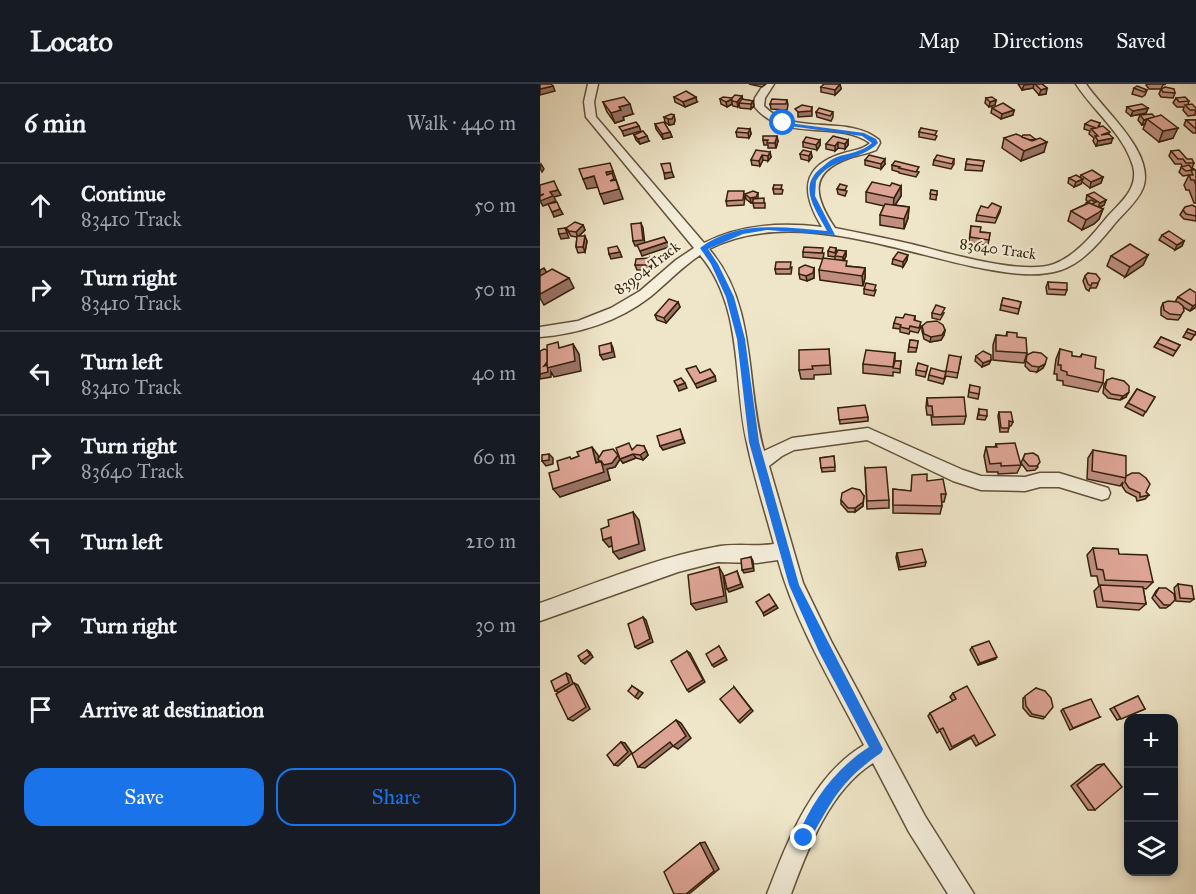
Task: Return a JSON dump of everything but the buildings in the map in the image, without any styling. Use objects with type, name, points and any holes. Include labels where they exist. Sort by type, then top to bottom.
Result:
[{"type":"street","points":[[769,84],[760,98],[759,106],[772,119],[783,123],[858,133],[874,140],[872,148],[836,159],[812,181],[812,196],[832,233]]},
{"type":"street","name":"83640 Track","points":[[704,248],[741,232],[767,228],[832,233],[898,244],[996,267],[1044,271],[1070,261],[1082,252],[1129,201],[1138,189],[1140,179],[1138,166],[1125,139],[1081,84]]},
{"type":"street","points":[[592,86],[589,102],[591,117],[661,203],[704,248],[715,264],[730,297],[741,339],[754,442],[794,585],[824,648],[916,824],[962,894]]},
{"type":"street","name":"83904 Track","points":[[540,332],[575,326],[628,305],[647,292],[686,258],[704,248]]},
{"type":"street","points":[[759,465],[776,451],[792,444],[868,434],[959,476],[981,483],[1025,484],[1050,479],[1102,493]]},
{"type":"street","points":[[540,612],[668,567],[717,554],[757,555],[784,551]]},
{"type":"street","points":[[779,894],[804,838],[831,789],[852,765],[877,749]]},
{"type":"route","points":[[783,123],[864,135],[870,137],[875,143],[868,150],[836,159],[812,181],[812,196],[815,205],[832,233],[767,228],[741,232],[704,248],[715,264],[730,297],[741,339],[759,465],[794,585],[877,749],[852,765],[831,789],[804,838]]}]
